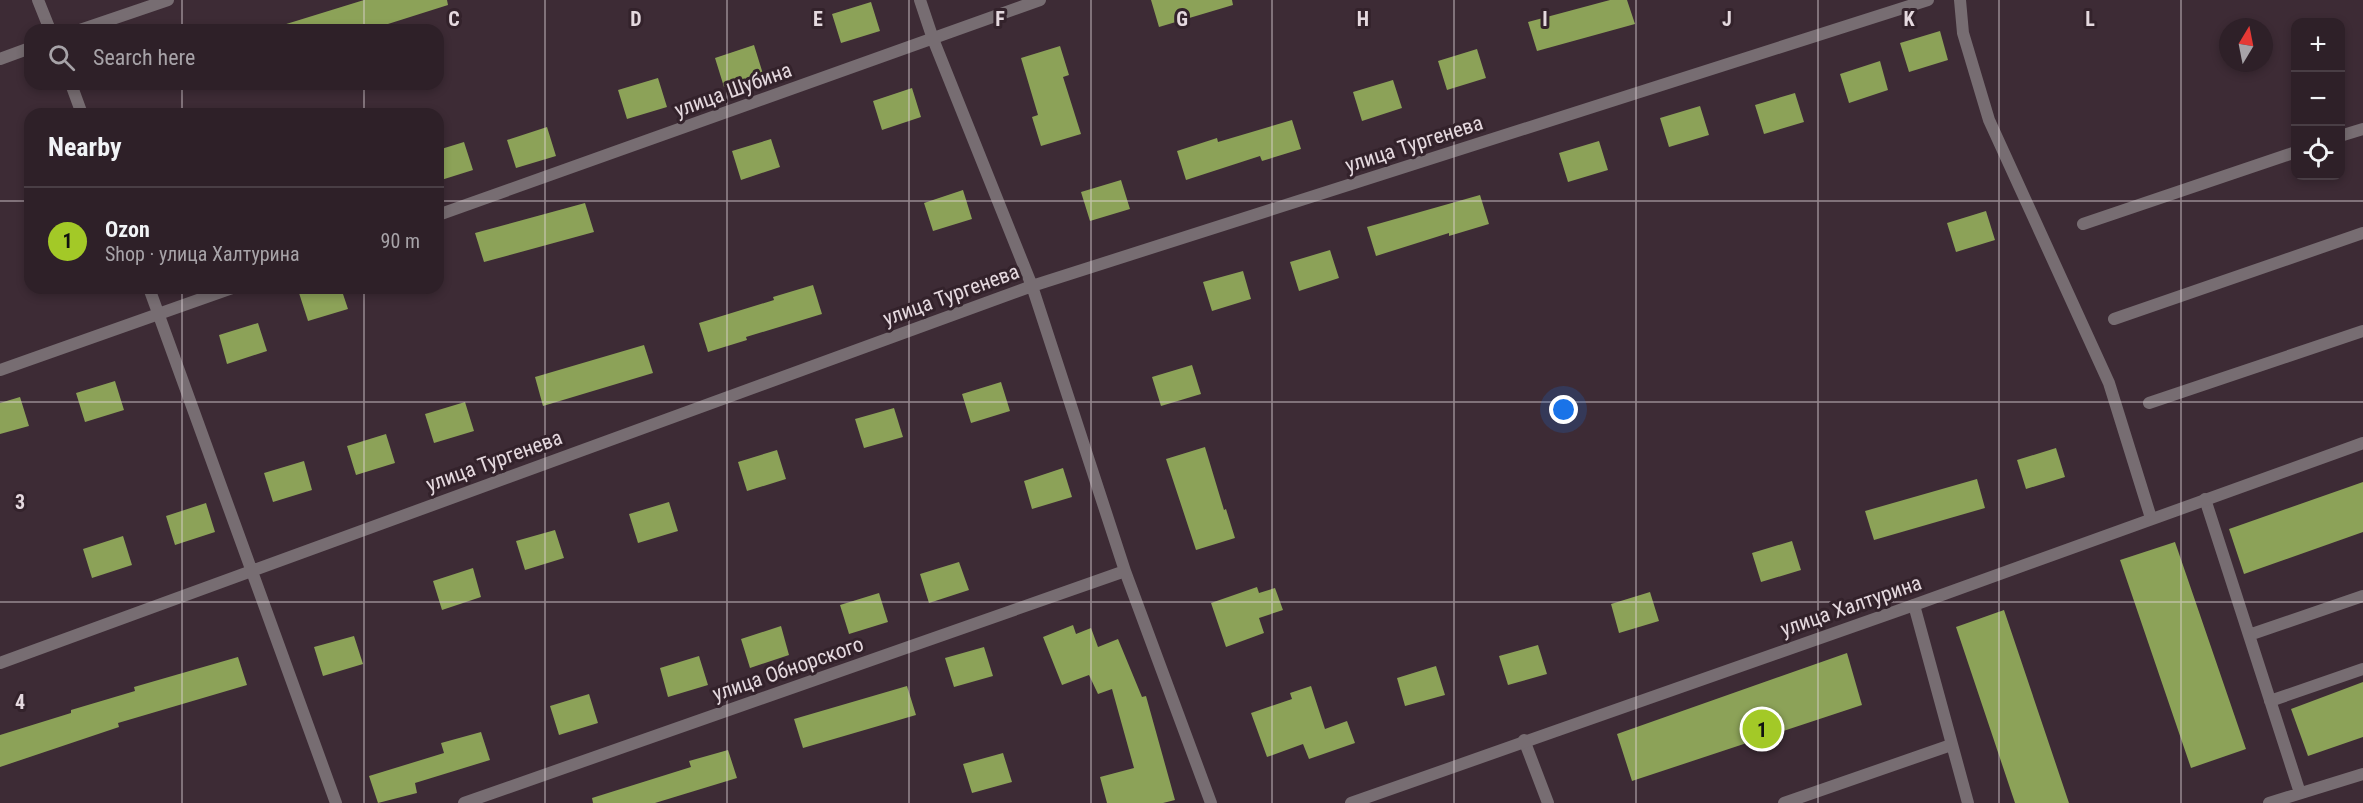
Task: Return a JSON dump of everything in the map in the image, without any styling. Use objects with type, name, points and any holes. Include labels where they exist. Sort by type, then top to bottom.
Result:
[{"type":"street","points":[[38,0],[48,24]]},
{"type":"street","points":[[98,24],[168,0]]},
{"type":"street","points":[[920,0],[933,39],[1032,286],[1125,571],[1211,803]]},
{"type":"street","name":"улица Шубина","points":[[444,213],[1040,0]]},
{"type":"street","name":"улица Тургенева","points":[[0,663],[1032,286],[1928,0]]},
{"type":"street","points":[[1960,0],[1963,33],[1989,120],[2109,383],[2151,518]]},
{"type":"street","points":[[0,59],[24,50]]},
{"type":"street","points":[[72,90],[80,108]]},
{"type":"street","points":[[2345,134],[2363,129]]},
{"type":"street","points":[[2083,224],[2291,153]]},
{"type":"street","points":[[2114,319],[2363,233]]},
{"type":"street","points":[[151,294],[336,803]]},
{"type":"street","points":[[0,370],[215,294]]},
{"type":"street","points":[[2149,403],[2363,331]]},
{"type":"street","name":"улица Халтурина","points":[[1351,803],[1524,740],[1914,605],[2363,443]]},
{"type":"street","points":[[2205,499],[2300,793]]},
{"type":"street","name":"улица Обнорского","points":[[464,803],[1125,571]]},
{"type":"street","points":[[2249,635],[2363,597]]},
{"type":"street","points":[[1914,605],[1968,803]]},
{"type":"street","points":[[2270,701],[2363,669]]},
{"type":"street","points":[[1524,740],[1548,803]]},
{"type":"street","points":[[1784,803],[1951,745]]},
{"type":"street","points":[[2269,803],[2363,774]]},
{"type":"building","points":[[364,0],[447,0],[448,5],[388,24],[286,24]]},
{"type":"building","points":[[1151,0],[1232,0],[1233,5],[1159,27]]},
{"type":"building","points":[[1610,0],[1627,0],[1635,24],[1537,51],[1528,22]]},
{"type":"building","points":[[871,2],[880,31],[841,43],[832,14]]},
{"type":"building","points":[[1940,31],[1948,60],[1909,72],[1900,43]]},
{"type":"building","points":[[754,45],[763,74],[724,87],[715,58]]},
{"type":"building","points":[[1060,46],[1069,75],[1063,77],[1081,134],[1041,146],[1032,117],[1038,115],[1021,58]]},
{"type":"building","points":[[1477,49],[1486,78],[1447,90],[1438,61]]},
{"type":"building","points":[[1880,61],[1888,90],[1849,103],[1840,74]]},
{"type":"building","points":[[658,78],[667,107],[627,119],[618,90]]},
{"type":"building","points":[[1393,80],[1402,108],[1362,121],[1353,92]]},
{"type":"building","points":[[912,88],[921,117],[882,130],[873,101]]},
{"type":"building","points":[[1795,93],[1804,122],[1764,134],[1755,105]]},
{"type":"building","points":[[1700,106],[1709,135],[1669,147],[1660,118]]},
{"type":"building","points":[[1292,120],[1301,149],[1262,161],[1260,156],[1186,180],[1177,151],[1217,138],[1218,142]]},
{"type":"building","points":[[547,127],[556,156],[516,168],[507,140]]},
{"type":"building","points":[[771,139],[780,167],[741,180],[732,151]]},
{"type":"building","points":[[1599,141],[1608,170],[1568,182],[1559,153]]},
{"type":"building","points":[[464,142],[473,170],[444,179],[444,148]]},
{"type":"building","points":[[1121,180],[1130,209],[1090,221],[1081,192]]},
{"type":"building","points":[[963,190],[972,219],[933,231],[924,203]]},
{"type":"building","points":[[1480,195],[1489,224],[1449,236],[1449,233],[1376,256],[1367,227]]},
{"type":"building","points":[[585,203],[594,232],[484,262],[475,233]]},
{"type":"building","points":[[1986,211],[1995,240],[1956,252],[1947,223]]},
{"type":"building","points":[[1330,250],[1339,278],[1299,291],[1290,262]]},
{"type":"building","points":[[1243,271],[1251,299],[1212,311],[1203,282]]},
{"type":"building","points":[[813,285],[822,314],[746,337],[747,340],[708,352],[699,323],[774,300],[773,297]]},
{"type":"building","points":[[299,294],[343,294],[348,309],[308,321]]},
{"type":"building","points":[[258,323],[267,351],[227,364],[219,335]]},
{"type":"building","points":[[644,345],[653,373],[543,406],[535,377]]},
{"type":"building","points":[[1192,365],[1201,394],[1161,406],[1152,377]]},
{"type":"building","points":[[115,381],[124,410],[85,422],[76,393]]},
{"type":"building","points":[[1001,382],[1010,411],[971,423],[962,394]]},
{"type":"building","points":[[20,397],[29,426],[0,434],[0,403]]},
{"type":"building","points":[[465,402],[474,431],[434,443],[425,414]]},
{"type":"building","points":[[894,408],[903,437],[864,448],[855,419]]},
{"type":"building","points":[[386,434],[395,463],[356,475],[347,446]]},
{"type":"building","points":[[1205,447],[1235,538],[1196,550],[1166,459]]},
{"type":"building","points":[[2056,448],[2065,477],[2026,489],[2017,460]]},
{"type":"building","points":[[777,450],[786,479],[747,491],[738,462]]},
{"type":"building","points":[[304,461],[312,490],[273,502],[264,473]]},
{"type":"building","points":[[1063,468],[1072,497],[1032,509],[1024,481]]},
{"type":"building","points":[[1977,479],[1985,508],[1874,540],[1865,511]]},
{"type":"building","points":[[2363,482],[2363,532],[2244,574],[2229,529]]},
{"type":"building","points":[[669,502],[678,531],[638,543],[629,514]]},
{"type":"building","points":[[206,503],[215,532],[175,545],[166,516]]},
{"type":"building","points":[[555,530],[564,558],[525,570],[516,541]]},
{"type":"building","points":[[123,536],[132,565],[92,578],[83,549]]},
{"type":"building","points":[[1792,541],[1801,570],[1761,582],[1752,553]]},
{"type":"building","points":[[2175,542],[2246,749],[2191,768],[2120,560]]},
{"type":"building","points":[[959,562],[969,590],[929,603],[920,574]]},
{"type":"building","points":[[473,568],[481,597],[442,610],[433,581]]},
{"type":"building","points":[[1257,587],[1259,593],[1275,588],[1283,610],[1259,618],[1264,633],[1226,647],[1211,603]]},
{"type":"building","points":[[1650,592],[1659,621],[1619,633],[1611,604]]},
{"type":"building","points":[[879,593],[888,622],[849,634],[840,605]]},
{"type":"building","points":[[2004,610],[2069,803],[2015,803],[1956,627]]},
{"type":"building","points":[[1073,625],[1076,634],[1091,628],[1098,647],[1118,639],[1142,697],[1146,696],[1175,800],[1163,803],[1107,803],[1100,777],[1134,768],[1112,689],[1098,694],[1089,675],[1062,685],[1043,637]]},
{"type":"building","points":[[781,626],[789,655],[750,668],[741,639]]},
{"type":"building","points":[[354,636],[363,664],[323,676],[314,647]]},
{"type":"building","points":[[1538,645],[1547,674],[1508,685],[1499,656]]},
{"type":"building","points":[[984,647],[993,676],[954,687],[945,658]]},
{"type":"building","points":[[1847,653],[1862,705],[1632,781],[1617,734]]},
{"type":"building","points":[[699,656],[708,685],[668,697],[660,668]]},
{"type":"building","points":[[238,657],[247,685],[118,723],[119,727],[0,767],[0,735],[135,691],[134,687]]},
{"type":"building","points":[[1436,666],[1445,695],[1405,706],[1397,678]]},
{"type":"building","points":[[2363,682],[2363,737],[2308,756],[2291,709]]},
{"type":"building","points":[[907,686],[916,715],[803,748],[794,719]]},
{"type":"building","points":[[1311,686],[1325,729],[1347,721],[1355,743],[1309,759],[1303,744],[1267,757],[1251,713],[1292,699],[1290,693]]},
{"type":"building","points":[[589,694],[598,723],[559,735],[550,706]]},
{"type":"building","points":[[481,732],[490,760],[415,783],[417,793],[378,803],[369,776],[444,753],[441,743]]},
{"type":"building","points":[[728,750],[737,778],[655,803],[593,803],[592,798],[691,767],[689,761]]},
{"type":"building","points":[[1003,753],[1012,782],[972,793],[963,764]]},
{"type":"place","name":"Ozon","points":[[1762,729]]}]
